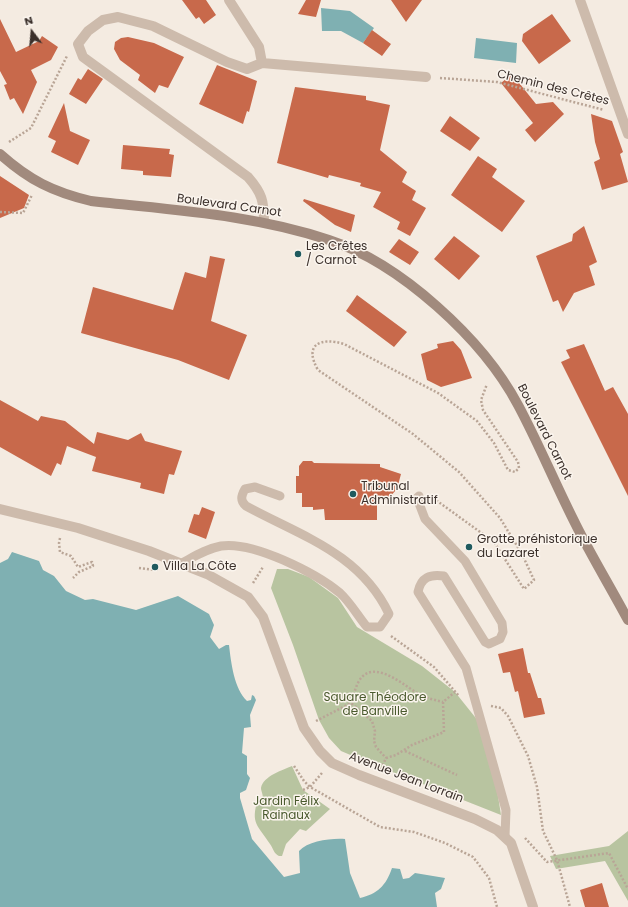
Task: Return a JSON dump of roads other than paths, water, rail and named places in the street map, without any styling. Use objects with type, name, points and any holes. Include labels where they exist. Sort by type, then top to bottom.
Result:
[{"type":"main road","name":"Boulevard Carnot","points":[[0,154],[38,183],[67,196],[91,201],[264,222],[331,240],[359,253],[398,275],[436,306],[470,339],[499,374],[518,404],[577,527],[628,620]]},
{"type":"street","points":[[229,0],[260,47],[262,63]]},
{"type":"street","points":[[580,0],[628,134]]},
{"type":"street","points":[[264,222],[264,207],[261,195],[248,177],[83,57],[78,44],[88,31],[103,20],[118,17],[153,26],[228,62],[247,69],[262,63],[426,77]]},
{"type":"street","name":"Avenue Jean Lorrain","points":[[0,509],[78,528],[182,563],[229,585],[248,597],[260,610],[266,624],[304,728],[320,751],[332,763],[376,782],[487,824],[508,840]]},
{"type":"street","points":[[508,840],[533,907]]},
{"type":"lane","points":[[182,563],[207,550],[222,546],[237,546],[270,556],[310,572],[341,594],[367,627],[380,627],[389,614],[381,598],[353,566],[323,545],[285,528],[246,506],[242,503],[241,498],[245,489],[255,487],[280,496]]},
{"type":"lane","points":[[419,496],[417,498],[417,502],[425,519],[465,561],[502,623],[503,632],[500,639],[489,644],[485,642],[444,576],[434,575],[425,577],[420,584],[418,592],[466,668],[478,705],[506,810],[508,840]]},
{"type":"water","points":[[321,8],[350,11],[374,28],[363,43],[341,31],[322,31]]},
{"type":"water","points":[[476,38],[517,43],[516,63],[474,58]]},
{"type":"water","points":[[12,552],[39,561],[43,570],[54,576],[66,591],[85,600],[93,599],[136,610],[178,596],[209,614],[214,625],[210,637],[219,649],[229,645],[234,675],[239,690],[247,701],[251,700],[252,695],[256,700],[250,715],[251,727],[244,728],[242,753],[247,756],[247,774],[250,778],[246,790],[240,793],[240,798],[252,839],[284,877],[300,873],[299,851],[303,848],[320,841],[345,839],[350,873],[360,898],[371,894],[380,888],[387,880],[392,868],[400,869],[403,879],[409,878],[415,873],[445,878],[441,889],[435,893],[437,907],[0,907],[0,563],[8,559]]},
{"type":"place","name":"Les Crêtes / Carnot","points":[[298,254]]},
{"type":"place","name":"Tribunal Administratif","points":[[353,494]]},
{"type":"place","name":"Grotte préhistorique du Lazaret","points":[[469,547]]},
{"type":"place","name":"Villa La Côte","points":[[155,567]]},
{"type":"park label","name":"Square Théodore de Banville","points":[[375,705]]},
{"type":"park label","name":"Jardin Félix Rainaux","points":[[286,809]]}]
